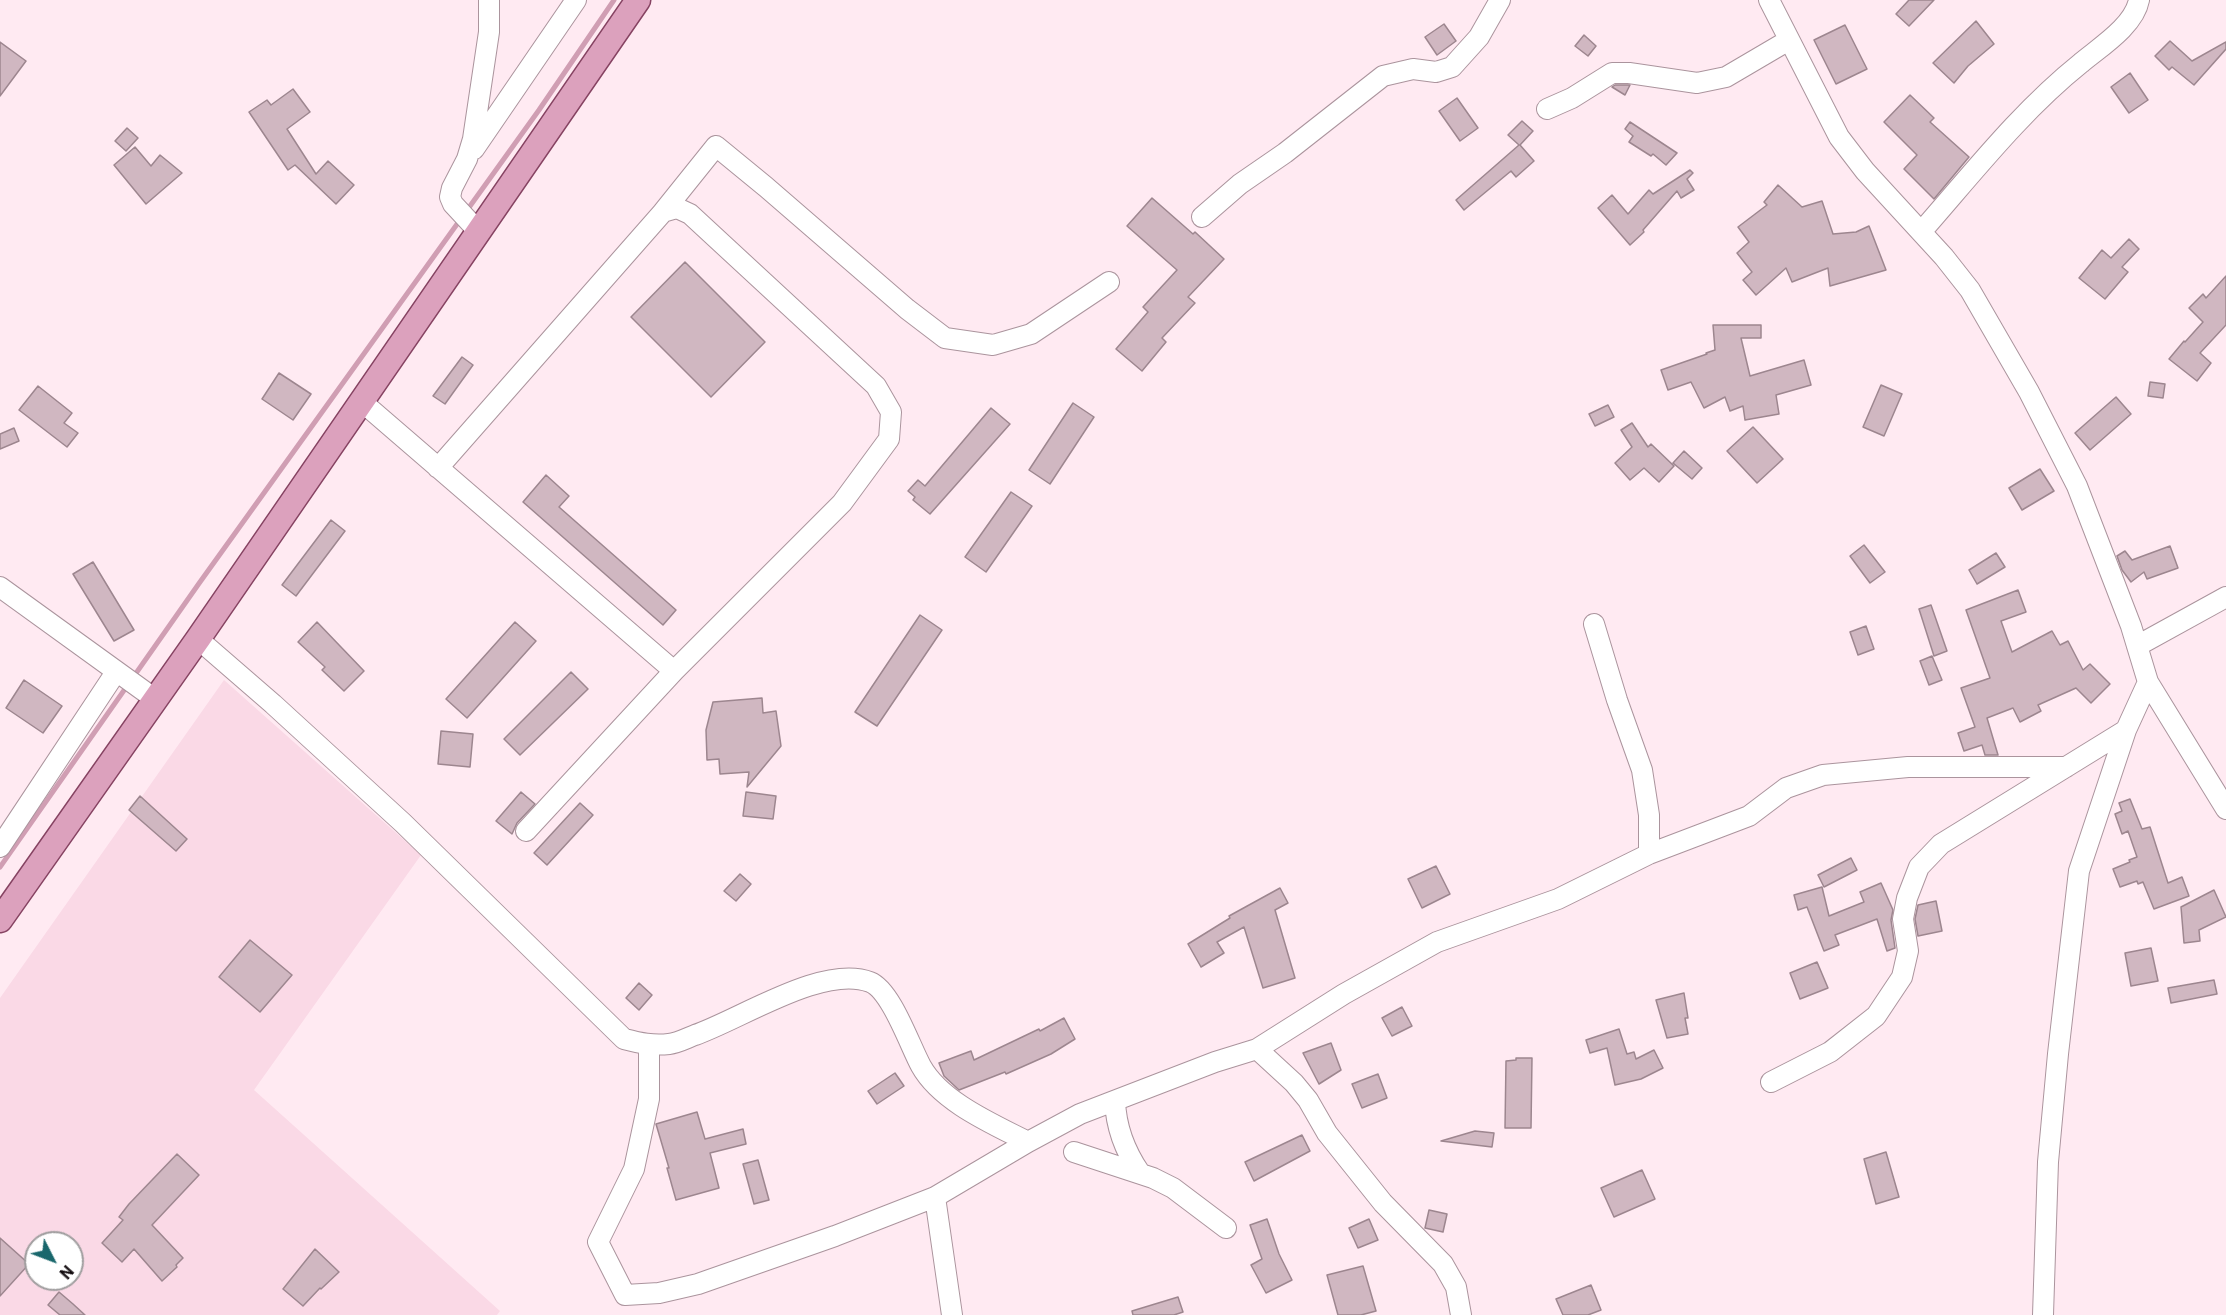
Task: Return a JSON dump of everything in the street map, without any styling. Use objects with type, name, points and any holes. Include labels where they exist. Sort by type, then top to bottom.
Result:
[{"type":"main road","points":[[0,920],[198,639],[638,0]]},
{"type":"street","points":[[467,159],[473,139],[489,32],[489,0]]},
{"type":"street","points":[[479,232],[453,204],[450,197],[452,188],[467,159],[576,0]]},
{"type":"street","points":[[1202,217],[1240,184],[1286,153],[1383,76],[1413,69],[1436,72],[1452,67],[1479,37],[1500,0]]},
{"type":"street","points":[[1769,0],[1839,137],[1865,171],[1970,290],[2030,392],[2077,486],[2137,646],[2148,682],[2226,809]]},
{"type":"street","points":[[1921,232],[2027,113],[2079,64],[2119,32],[2138,6],[2139,0]]},
{"type":"street","points":[[1547,109],[1572,98],[1612,73],[1629,73],[1697,83],[1726,77],[1789,40]]},
{"type":"street","points":[[438,468],[663,212],[716,146],[907,309],[945,338],[993,345],[1031,334],[1109,282]]},
{"type":"street","points":[[526,831],[674,671],[842,503],[889,439],[891,412],[876,386],[690,214],[677,208],[663,212]]},
{"type":"street","points":[[361,401],[674,671]]},
{"type":"street","points":[[0,587],[155,699]]},
{"type":"street","points":[[2137,646],[2226,597]]},
{"type":"street","points":[[1594,624],[1642,771],[1649,815],[1649,854]]},
{"type":"street","points":[[198,639],[273,704],[403,824],[624,1039],[649,1045],[672,1044],[703,1033],[821,980],[853,977],[873,983],[886,995],[922,1069],[943,1092],[973,1112],[1028,1142]]},
{"type":"street","points":[[0,847],[116,672]]},
{"type":"street","points":[[2043,1315],[2048,1162],[2079,871],[2126,730],[2148,682]]},
{"type":"street","points":[[1771,1082],[1830,1052],[1876,1016],[1902,977],[1908,951],[1903,919],[1907,898],[1919,867],[1941,844],[2126,730]]},
{"type":"street","points":[[649,1045],[649,1099],[634,1169],[598,1242],[625,1295],[659,1293],[698,1284],[835,1236],[935,1197],[1080,1114],[1215,1062],[1257,1049],[1344,994],[1437,942],[1558,899],[1649,854],[1749,816],[1786,788],[1823,775],[1908,767],[2066,767]]},
{"type":"street","points":[[1257,1049],[1294,1083],[1308,1100],[1328,1133],[1383,1203],[1443,1264],[1456,1287],[1461,1315]]},
{"type":"street","points":[[1115,1101],[1115,1117],[1120,1135],[1130,1158],[1140,1173]]},
{"type":"street","points":[[1074,1152],[1140,1173],[1173,1188],[1226,1228]]},
{"type":"street","points":[[935,1197],[952,1315]]},
{"type":"shaded area","points":[[224,680],[421,855],[254,1090],[500,1311],[497,1315],[0,1315],[0,998]]},
{"type":"building","points":[[1909,0],[1934,0],[1909,26],[1896,14]]},
{"type":"building","points":[[1976,21],[1994,44],[1968,66],[1954,83],[1933,63]]},
{"type":"building","points":[[1444,24],[1456,41],[1437,55],[1425,37]]},
{"type":"building","points":[[1845,25],[1867,69],[1836,84],[1814,40]]},
{"type":"building","points":[[1584,35],[1596,46],[1588,56],[1575,46]]},
{"type":"building","points":[[2170,41],[2192,61],[2226,42],[2226,49],[2194,85],[2172,67],[2169,70],[2155,56]]},
{"type":"building","points":[[0,42],[26,61],[0,96]]},
{"type":"building","points":[[2130,73],[2148,100],[2129,113],[2111,87]]},
{"type":"building","points":[[1630,85],[1625,95],[1612,87]]},
{"type":"building","points":[[293,89],[310,112],[287,129],[316,174],[328,161],[354,185],[336,204],[295,165],[288,170],[249,112],[267,100],[271,105]]},
{"type":"building","points":[[1910,95],[1934,118],[1930,122],[1969,157],[1934,199],[1904,169],[1917,155],[1884,122]]},
{"type":"building","points":[[1457,98],[1478,128],[1460,141],[1439,111]]},
{"type":"building","points":[[1522,121],[1533,131],[1520,145],[1534,161],[1516,177],[1511,171],[1464,210],[1456,200],[1519,145],[1508,135]]},
{"type":"building","points":[[1630,122],[1677,153],[1666,165],[1653,154],[1651,156],[1629,142],[1633,136],[1625,129]]},
{"type":"building","points":[[127,128],[138,138],[126,151],[115,141]]},
{"type":"building","points":[[135,147],[151,166],[160,155],[182,173],[146,204],[114,165]]},
{"type":"building","points":[[1690,170],[1693,173],[1687,179],[1694,190],[1681,198],[1677,191],[1643,230],[1644,232],[1630,245],[1598,208],[1612,195],[1628,214],[1649,190],[1653,194]]},
{"type":"building","points":[[1778,185],[1802,207],[1822,201],[1833,234],[1856,232],[1869,226],[1886,270],[1830,286],[1828,268],[1792,282],[1786,268],[1756,295],[1743,280],[1752,272],[1737,253],[1749,242],[1738,227],[1767,205],[1764,202]]},
{"type":"building","points":[[1152,198],[1193,234],[1195,232],[1224,259],[1188,297],[1195,303],[1162,338],[1166,342],[1142,371],[1116,349],[1148,312],[1143,307],[1177,270],[1127,226]]},
{"type":"building","points":[[2129,239],[2139,249],[2122,267],[2128,272],[2105,299],[2079,278],[2102,250],[2111,258]]},
{"type":"building","points":[[685,262],[765,342],[711,397],[631,317]]},
{"type":"building","points":[[2226,276],[2226,325],[2200,353],[2211,363],[2197,381],[2169,359],[2203,322],[2189,308],[2203,294],[2206,298]]},
{"type":"building","points":[[1713,325],[1761,325],[1761,338],[1741,338],[1750,376],[1804,360],[1811,385],[1776,395],[1779,414],[1745,420],[1743,406],[1730,411],[1725,397],[1704,408],[1691,382],[1668,390],[1661,370],[1715,350]]},
{"type":"building","points":[[462,357],[473,365],[445,404],[433,396]]},
{"type":"building","points":[[279,373],[311,394],[293,420],[262,399]]},
{"type":"building","points":[[2150,382],[2165,384],[2163,398],[2148,396]]},
{"type":"building","points":[[1881,385],[1902,394],[1884,436],[1863,427]]},
{"type":"building","points":[[38,386],[72,413],[64,423],[78,433],[67,447],[19,410]]},
{"type":"building","points":[[2116,397],[2131,414],[2090,450],[2075,433]]},
{"type":"building","points":[[1073,403],[1094,417],[1050,484],[1029,470]]},
{"type":"building","points":[[1608,405],[1614,417],[1595,426],[1589,414]]},
{"type":"building","points":[[991,408],[1010,424],[930,514],[913,500],[915,497],[908,491],[918,480],[925,486]]},
{"type":"building","points":[[1632,423],[1648,447],[1651,444],[1674,466],[1659,482],[1644,468],[1630,480],[1615,463],[1632,447],[1621,430]]},
{"type":"building","points":[[1753,427],[1783,459],[1757,483],[1727,451]]},
{"type":"building","points":[[14,428],[19,441],[0,449],[0,434]]},
{"type":"building","points":[[1684,451],[1702,468],[1692,479],[1673,463]]},
{"type":"building","points":[[2040,469],[2054,491],[2022,510],[2009,488]]},
{"type":"building","points":[[546,475],[569,496],[559,507],[676,610],[663,625],[523,502]]},
{"type":"building","points":[[1011,492],[1032,506],[986,572],[965,557]]},
{"type":"building","points":[[331,520],[345,531],[296,596],[282,585]]},
{"type":"building","points":[[1864,545],[1885,572],[1870,583],[1850,556]]},
{"type":"building","points":[[2170,546],[2178,568],[2147,579],[2144,572],[2131,582],[2122,570],[2117,556],[2125,551],[2132,560]]},
{"type":"building","points":[[1996,553],[2005,567],[1977,584],[1969,570]]},
{"type":"building","points":[[93,562],[134,630],[114,641],[73,574]]},
{"type":"building","points":[[2018,590],[2026,612],[2001,621],[2012,652],[2052,631],[2060,645],[2068,641],[2083,670],[2090,664],[2110,684],[2091,703],[2076,688],[2038,705],[2041,711],[2020,722],[2013,708],[1987,718],[1998,755],[1985,755],[1982,745],[1964,751],[1958,733],[1975,727],[1961,688],[1990,678],[1966,610]]},
{"type":"building","points":[[1931,605],[1947,651],[1934,656],[1919,609]]},
{"type":"building","points":[[920,615],[942,630],[877,726],[855,712]]},
{"type":"building","points":[[317,622],[364,671],[344,691],[322,670],[325,667],[298,642]]},
{"type":"building","points":[[515,622],[536,641],[467,718],[446,699]]},
{"type":"building","points":[[1866,626],[1874,649],[1858,655],[1850,632]]},
{"type":"building","points":[[1932,656],[1942,680],[1929,685],[1920,661]]},
{"type":"building","points":[[571,672],[588,689],[520,755],[504,739]]},
{"type":"building","points":[[24,680],[62,706],[43,733],[6,708]]},
{"type":"building","points":[[762,698],[763,713],[776,711],[781,746],[747,787],[749,772],[720,774],[719,759],[707,760],[706,730],[713,702]]},
{"type":"building","points":[[441,731],[473,734],[470,767],[438,764]]},
{"type":"building","points":[[521,792],[535,804],[517,823],[512,834],[496,821]]},
{"type":"building","points":[[746,792],[776,796],[773,819],[743,816]]},
{"type":"building","points":[[140,796],[187,839],[176,851],[129,810]]},
{"type":"building","points":[[2130,799],[2142,829],[2150,827],[2168,883],[2182,877],[2189,896],[2154,909],[2143,882],[2138,884],[2137,881],[2120,887],[2113,869],[2137,857],[2128,831],[2122,834],[2115,814],[2122,811],[2119,803]]},
{"type":"building","points":[[580,803],[593,815],[547,865],[534,853]]},
{"type":"building","points":[[1851,858],[1857,870],[1824,887],[1818,875]]},
{"type":"building","points":[[1436,866],[1450,894],[1422,908],[1408,879]]},
{"type":"building","points":[[740,874],[751,884],[736,901],[724,891]]},
{"type":"building","points":[[1881,883],[1893,910],[1891,920],[1895,948],[1887,951],[1877,919],[1835,935],[1839,945],[1824,951],[1807,907],[1798,910],[1794,895],[1822,887],[1829,916],[1864,902],[1860,892]]},
{"type":"building","points":[[1280,888],[1288,903],[1275,910],[1295,978],[1263,988],[1244,927],[1217,942],[1224,953],[1201,967],[1188,944],[1230,918],[1229,916]]},
{"type":"building","points":[[2214,890],[2226,917],[2199,930],[2200,941],[2184,943],[2181,907]]},
{"type":"building","points":[[1936,901],[1942,931],[1918,936],[1915,919],[1918,905]]},
{"type":"building","points":[[250,940],[292,975],[260,1012],[219,977]]},
{"type":"building","points":[[2151,948],[2158,981],[2131,986],[2125,953]]},
{"type":"building","points":[[1817,962],[1828,988],[1800,999],[1790,973]]},
{"type":"building","points":[[2214,980],[2217,994],[2171,1003],[2168,988]]},
{"type":"building","points":[[639,983],[652,995],[639,1010],[626,998]]},
{"type":"building","points":[[1684,993],[1688,1034],[1667,1038],[1656,1000]]},
{"type":"building","points":[[1402,1007],[1412,1026],[1392,1036],[1382,1018]]},
{"type":"building","points":[[1064,1018],[1075,1039],[1051,1054],[1006,1074],[1005,1072],[959,1090],[944,1076],[939,1063],[971,1051],[974,1060]]},
{"type":"building","points":[[1619,1029],[1627,1054],[1634,1052],[1636,1059],[1654,1050],[1663,1068],[1641,1079],[1615,1085],[1607,1048],[1590,1053],[1586,1040]]},
{"type":"building","points":[[1331,1043],[1341,1070],[1319,1084],[1303,1053]]},
{"type":"building","points":[[1516,1058],[1532,1058],[1531,1128],[1505,1128],[1506,1061],[1516,1060]]},
{"type":"building","points":[[895,1073],[904,1086],[877,1104],[868,1091]]},
{"type":"building","points":[[1378,1074],[1387,1098],[1362,1108],[1352,1084]]},
{"type":"building","points":[[697,1112],[705,1139],[743,1129],[746,1144],[710,1153],[719,1188],[676,1200],[656,1124]]},
{"type":"building","points":[[1475,1131],[1494,1133],[1492,1147],[1441,1141]]},
{"type":"building","points":[[1302,1135],[1310,1151],[1254,1181],[1245,1162]]},
{"type":"building","points":[[1886,1152],[1899,1197],[1876,1204],[1864,1159]]},
{"type":"building","points":[[177,1154],[199,1175],[152,1225],[183,1258],[162,1281],[134,1249],[122,1262],[102,1243],[123,1220],[119,1217],[129,1204]]},
{"type":"building","points":[[758,1160],[769,1200],[754,1204],[743,1164]]},
{"type":"building","points":[[1642,1170],[1655,1199],[1614,1217],[1601,1188]]},
{"type":"building","points":[[1429,1210],[1447,1214],[1443,1232],[1425,1228]]},
{"type":"building","points":[[1267,1219],[1279,1254],[1292,1280],[1266,1293],[1251,1265],[1262,1259],[1250,1225]]},
{"type":"building","points":[[1369,1219],[1378,1240],[1358,1248],[1349,1228]]},
{"type":"building","points":[[0,1238],[24,1260],[24,1270],[0,1296]]},
{"type":"building","points":[[315,1249],[339,1272],[303,1306],[283,1289]]},
{"type":"building","points":[[1363,1266],[1376,1311],[1361,1315],[1338,1315],[1327,1275]]},
{"type":"building","points":[[1591,1285],[1601,1310],[1588,1315],[1563,1315],[1556,1299]]},
{"type":"building","points":[[59,1292],[85,1315],[60,1315],[48,1305]]},
{"type":"building","points":[[1178,1297],[1183,1312],[1174,1315],[1133,1315],[1132,1311]]},
{"type":"waterway","points":[[0,867],[200,582],[539,110],[614,0]]}]
